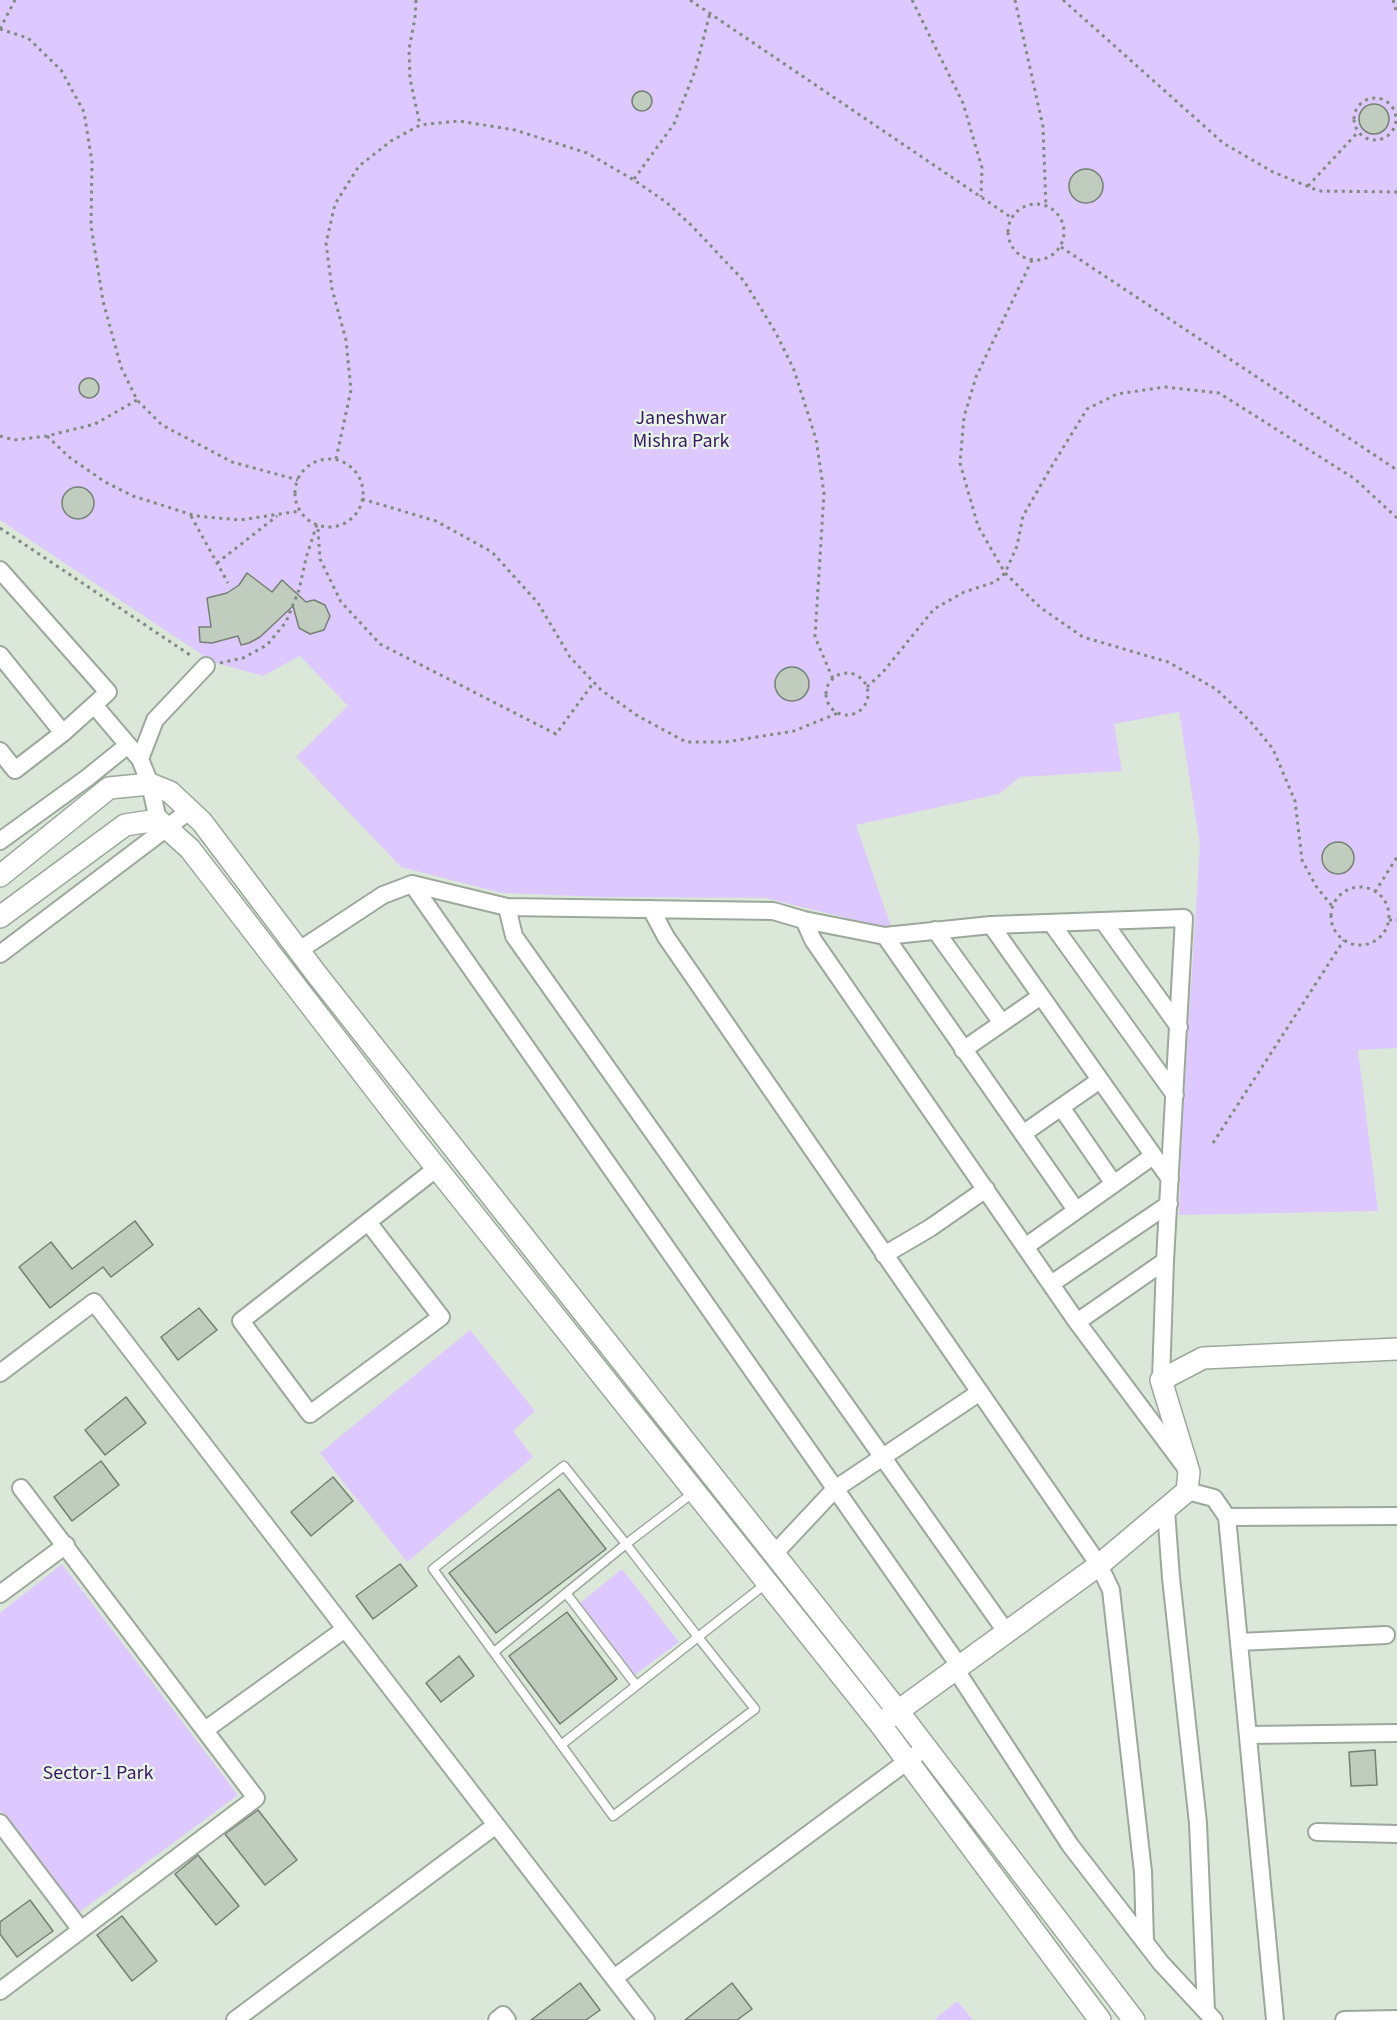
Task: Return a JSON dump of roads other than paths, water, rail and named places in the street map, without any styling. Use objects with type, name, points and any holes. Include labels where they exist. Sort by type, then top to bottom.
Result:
[{"type":"street","points":[[0,570],[108,692],[63,733],[15,770],[0,751]]},
{"type":"street","points":[[0,655],[63,733]]},
{"type":"street","points":[[140,759],[155,720],[206,666]]},
{"type":"street","points":[[94,705],[140,759],[162,824],[190,849],[437,1168],[880,1724],[1100,2020]]},
{"type":"street","points":[[0,841],[128,745]]},
{"type":"street","points":[[0,876],[109,788],[150,784],[170,792],[202,822],[298,951],[898,1711],[1134,2020]]},
{"type":"street","points":[[0,954],[162,824],[189,811]]},
{"type":"street","points":[[0,917],[125,825],[162,824]]},
{"type":"street","points":[[298,951],[383,895],[412,884],[507,907],[772,911],[804,920],[885,936],[991,925],[1184,918],[1165,1261],[1161,1380],[1188,1481]]},
{"type":"street","points":[[412,884],[958,1668],[1070,1845],[1161,1963],[1210,2015]]},
{"type":"street","points":[[507,907],[514,936],[1007,1633]]},
{"type":"street","points":[[651,909],[666,937],[1099,1565],[1111,1590],[1143,1872],[1145,1942]]},
{"type":"street","points":[[804,920],[813,940],[1188,1481],[1214,1498],[1227,1516],[1275,2020]]},
{"type":"street","points":[[1103,921],[1179,1027]]},
{"type":"street","points":[[1052,924],[1175,1095]]},
{"type":"street","points":[[991,925],[1170,1179]]},
{"type":"street","points":[[935,930],[1002,1023]]},
{"type":"street","points":[[885,936],[1076,1210]]},
{"type":"street","points":[[963,1050],[1041,996]]},
{"type":"street","points":[[1024,1133],[1100,1080]]},
{"type":"street","points":[[1061,1107],[1114,1184]]},
{"type":"street","points":[[1025,1247],[1153,1156]]},
{"type":"street","points":[[368,1222],[441,1317],[310,1414],[241,1321],[437,1168]]},
{"type":"street","points":[[884,1256],[930,1228],[986,1189]]},
{"type":"street","points":[[1052,1284],[1168,1204]]},
{"type":"street","points":[[1077,1322],[1165,1261]]},
{"type":"street","points":[[0,1373],[94,1302],[646,2020]]},
{"type":"street","points":[[1161,1380],[1203,1358],[1397,1349]]},
{"type":"street","points":[[774,1554],[835,1489],[980,1392]]},
{"type":"street","points":[[880,1724],[1099,1565],[1166,1510],[1188,1481]]},
{"type":"street","points":[[0,1990],[256,1798],[21,1488]]},
{"type":"street","points":[[1166,1510],[1171,1578],[1198,1823],[1210,2015]]},
{"type":"street","points":[[1227,1516],[1397,1516]]},
{"type":"street","points":[[0,1594],[66,1545]]},
{"type":"street","points":[[205,1730],[345,1629]]},
{"type":"street","points":[[1239,1642],[1386,1635]]},
{"type":"street","points":[[1248,1735],[1397,1733]]},
{"type":"street","points":[[614,1978],[926,1747]]},
{"type":"street","points":[[0,1823],[81,1930]]},
{"type":"street","points":[[235,2020],[496,1825]]},
{"type":"street","points":[[1317,1832],[1397,1833]]},
{"type":"street","points":[[497,2020],[503,2015],[507,2020]]},
{"type":"street","points":[[1344,2020],[1397,2019]]},
{"type":"lane","points":[[564,1466],[698,1637],[755,1708],[613,1816],[433,1569],[564,1466]]},
{"type":"lane","points":[[494,1653],[694,1491]]},
{"type":"lane","points":[[561,1745],[768,1582]]},
{"type":"lane","points":[[566,1593],[636,1685]]},
{"type":"park label","name":"Janeshwar Mishra Park","points":[[681,432]]},
{"type":"park label","name":"Sector-1 Park","points":[[98,1775]]}]
